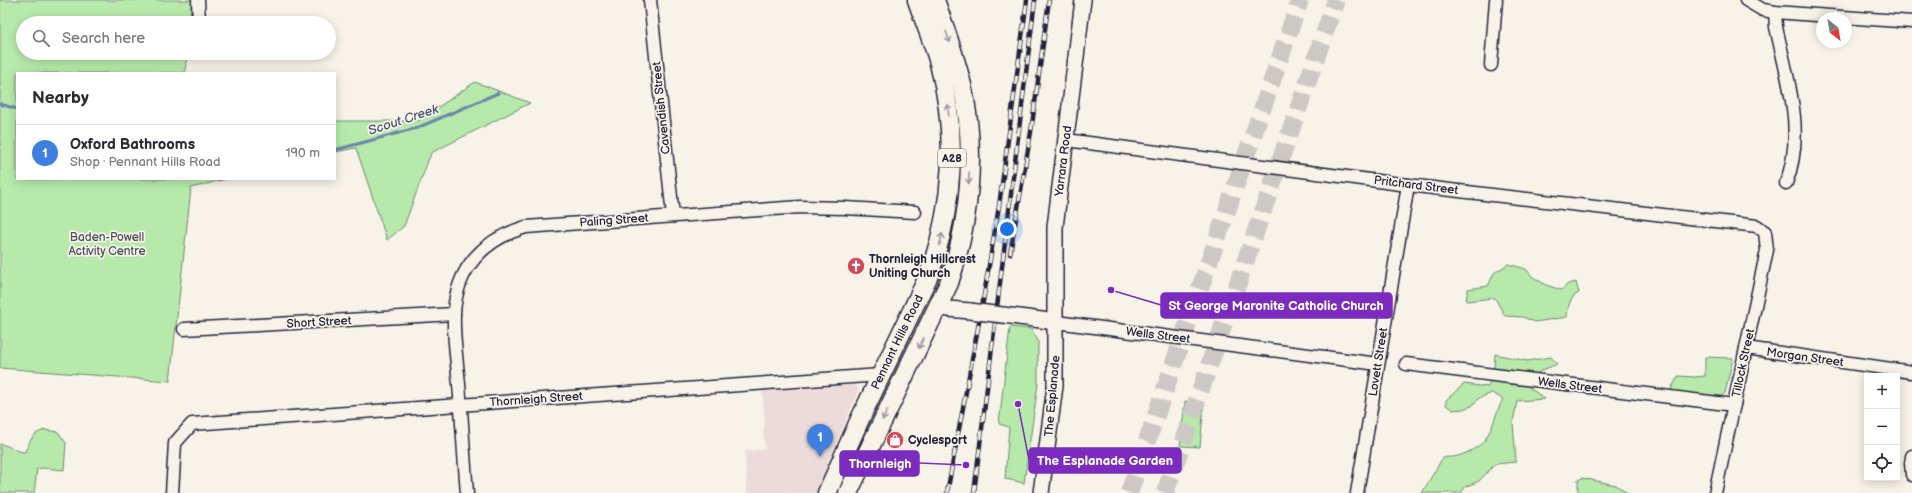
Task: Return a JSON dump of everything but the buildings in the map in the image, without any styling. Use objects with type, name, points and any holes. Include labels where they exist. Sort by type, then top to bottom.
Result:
[{"type":"highway","name":"Pennant Hills Road","points":[[827,493],[880,375],[929,275],[944,227],[950,187],[952,156],[950,120],[946,90],[939,62],[917,0]]},
{"type":"highway","name":"Pennant Hills Road","points":[[848,493],[949,284],[960,248],[967,215],[970,155],[967,118],[962,86],[955,57],[935,0]]},
{"type":"highway","points":[[892,350],[927,308],[938,308]]},
{"type":"main road","name":"Yarrara Road","points":[[1056,322],[1055,227],[1083,0]]},
{"type":"main road","name":"Wells Street","points":[[938,308],[1056,322]]},
{"type":"main road","name":"The Esplanade","points":[[1041,493],[1054,401],[1056,322]]},
{"type":"street","points":[[198,0],[199,16]]},
{"type":"street","name":"Cavendish Street","points":[[650,0],[672,216]]},
{"type":"street","points":[[1491,65],[1496,0]]},
{"type":"street","points":[[1746,0],[1763,10],[1775,12],[1912,22]]},
{"type":"street","points":[[1775,12],[1776,27],[1796,123],[1793,161],[1786,183]]},
{"type":"street","name":"Pritchard Street","points":[[1066,140],[1408,184],[1757,226],[1765,232]]},
{"type":"street","name":"Lovett Street","points":[[1357,493],[1408,184]]},
{"type":"street","name":"Paling Street","points":[[467,493],[454,314],[462,277],[474,259],[487,244],[507,232],[526,227],[672,216],[800,208],[845,208],[915,212]]},
{"type":"street","name":"Tillock Street","points":[[1715,493],[1767,250],[1765,232]]},
{"type":"street","name":"Short Street","points":[[184,329],[454,314]]},
{"type":"street","name":"Wells Street","points":[[1056,322],[1378,364]]},
{"type":"street","name":"Morgan Street","points":[[1746,348],[1912,372]]},
{"type":"street","name":"Wells Street","points":[[1406,364],[1734,405]]},
{"type":"street","name":"Thornleigh Street","points":[[172,493],[175,443],[192,424],[880,375]]},
{"type":"street","points":[[1912,456],[1912,475]]},
{"type":"shaded area","points":[[856,385],[859,390],[816,493],[747,493],[745,451],[765,449],[763,432],[765,423],[762,391]]},
{"type":"green space","name":"Baden-Powell Activity Centre","points":[[0,0],[192,0],[190,16],[16,16],[16,60],[186,60],[185,72],[16,72],[16,180],[222,180],[191,188],[170,381],[0,368]]},
{"type":"green space","points":[[475,82],[530,103],[431,153],[404,226],[387,240],[356,148],[336,152],[336,121],[418,121]]},
{"type":"green space","points":[[1508,264],[1526,269],[1533,277],[1546,285],[1561,290],[1568,284],[1576,282],[1579,293],[1571,300],[1567,317],[1535,322],[1523,317],[1505,316],[1495,298],[1466,301],[1468,289],[1488,286],[1494,273]]},
{"type":"green space","points":[[1010,327],[1031,329],[1038,341],[1038,384],[1024,483],[1005,479],[1009,427],[999,424]]},
{"type":"green space","points":[[1495,354],[1527,361],[1551,357],[1557,364],[1539,372],[1530,383],[1530,388],[1545,399],[1517,401],[1513,422],[1516,462],[1495,464],[1479,481],[1465,487],[1461,493],[1422,493],[1442,459],[1461,455],[1478,447],[1488,435],[1503,399],[1492,393],[1479,398],[1472,406],[1453,410],[1446,405],[1446,400],[1464,384],[1488,387],[1494,367]]},
{"type":"green space","points":[[1705,357],[1733,358],[1725,393],[1719,398],[1679,394],[1671,389],[1678,376],[1705,376]]},
{"type":"green space","points":[[1185,401],[1204,403],[1200,447],[1180,446]]},
{"type":"green space","points":[[45,430],[58,432],[66,443],[64,470],[43,468],[37,469],[34,493],[0,493],[0,444],[25,452],[34,435]]},
{"type":"green space","points":[[1582,478],[1616,485],[1627,493],[1578,492],[1578,480]]},
{"type":"waterway","name":"Scout Creek","points":[[336,150],[417,128],[498,93]]},
{"type":"waterway","name":"Scout Creek","points":[[0,104],[16,109]]},
{"type":"tunnel","points":[[1129,493],[1300,0]]},
{"type":"tunnel","points":[[1165,493],[1336,0]]},
{"type":"railway","points":[[947,493],[999,206],[1027,0]]},
{"type":"railway","points":[[974,493],[1035,0]]},
{"type":"railway","points":[[1010,254],[1031,132],[1049,0]]},
{"type":"place","name":"Thornleigh Hillcrest Uniting Church","points":[[856,266]]},
{"type":"place","name":"St George Maronite Catholic Church","points":[[1111,290]]},
{"type":"place","name":"The Esplanade Garden","points":[[1018,404]]},
{"type":"place","name":"Cyclesport","points":[[895,440]]},
{"type":"place","name":"Oxford Bathrooms","points":[[820,457]]},
{"type":"place","name":"Thornleigh","points":[[966,465]]}]
